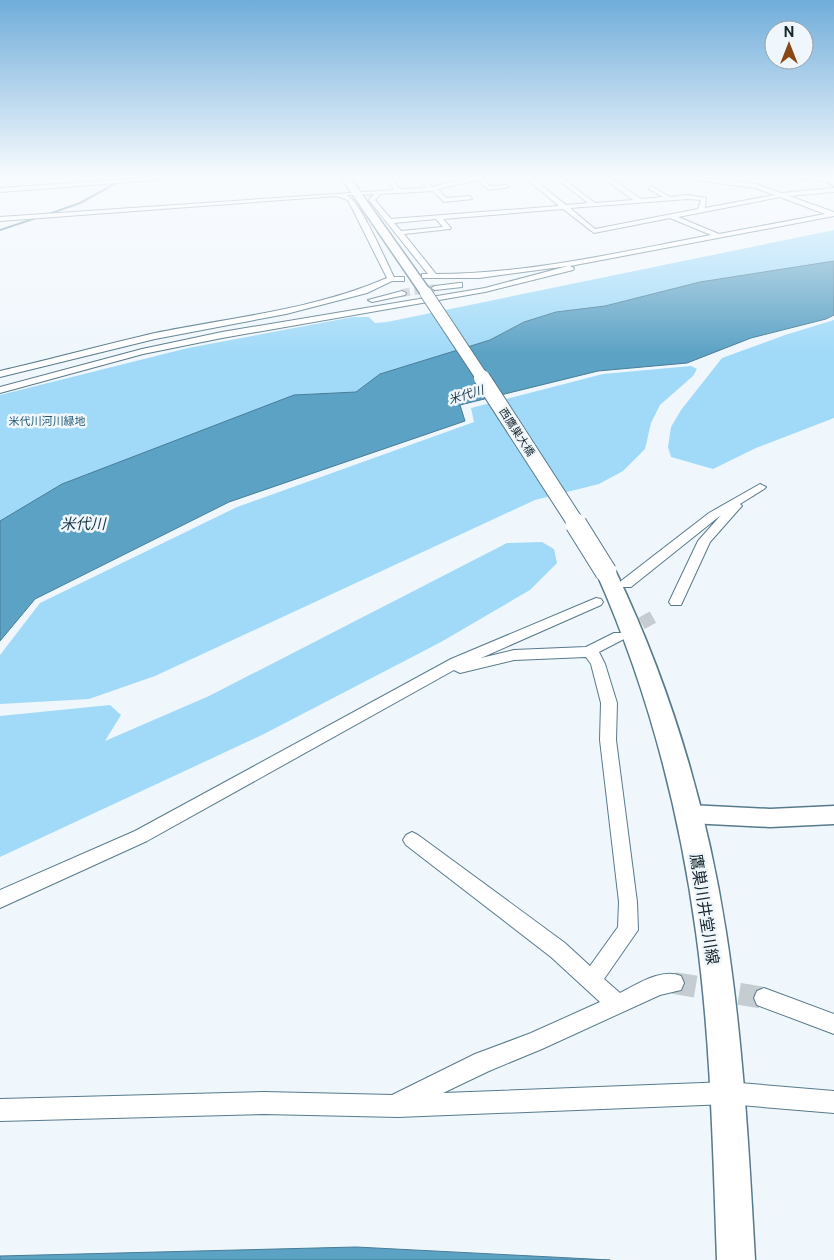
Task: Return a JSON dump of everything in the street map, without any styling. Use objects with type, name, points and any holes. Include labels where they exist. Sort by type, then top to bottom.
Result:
[{"type":"main road","points":[[388,235],[431,290]]},
{"type":"main road","name":"西鷹巣大橋","points":[[431,290],[606,572]]},
{"type":"main road","name":"鷹巣川井堂川線","points":[[606,572],[624,611],[650,678],[689,814],[711,932],[728,1093],[736,1260]]},
{"type":"street","points":[[370,235],[391,280]]},
{"type":"street","points":[[400,235],[434,276]]},
{"type":"street","points":[[479,276],[569,264],[725,235]]},
{"type":"street","points":[[0,390],[142,352],[222,335],[485,290],[745,235]]},
{"type":"street","points":[[710,246],[758,235]]},
{"type":"street","points":[[431,290],[574,270]]},
{"type":"street","points":[[425,276],[479,276],[574,270]]},
{"type":"street","points":[[308,314],[391,280],[401,279]]},
{"type":"street","points":[[0,374],[147,338],[286,312],[364,292]]},
{"type":"street","points":[[0,383],[150,345],[308,314],[402,293]]},
{"type":"street","points":[[626,584],[713,515],[760,487],[741,501],[704,541],[676,602]]},
{"type":"street","points":[[0,899],[141,836],[456,663],[596,602]]},
{"type":"street","points":[[404,692],[454,670],[494,659],[514,655],[588,652],[619,636]]},
{"type":"street","points":[[588,652],[594,656],[598,664],[609,703],[608,740],[628,911],[628,930],[591,980]]},
{"type":"street","points":[[689,814],[770,818],[834,815]]},
{"type":"street","points":[[412,840],[558,950],[617,1004]]},
{"type":"street","points":[[393,1106],[483,1062],[535,1042],[660,985],[674,983]]},
{"type":"street","points":[[764,998],[834,1024]]},
{"type":"street","points":[[0,1110],[264,1103],[393,1106],[728,1093],[834,1102]]},
{"type":"green space","name":"米代川河川緑地","points":[[811,235],[834,235],[834,261],[700,282],[605,306],[556,312],[524,322],[490,340],[380,374],[356,392],[294,395],[62,484],[0,521],[0,395],[188,348],[353,317],[369,317],[375,323]]},
{"type":"green space","points":[[834,320],[834,418],[756,448],[713,469],[671,457],[668,447],[671,427],[681,410],[722,358],[785,335]]},
{"type":"green space","points":[[691,366],[697,369],[693,376],[660,405],[651,423],[645,449],[623,471],[599,484],[535,500],[155,676],[89,699],[0,704],[0,655],[40,603],[237,507],[474,422],[471,408],[603,374]]},
{"type":"green space","points":[[542,542],[554,549],[557,563],[530,590],[441,642],[262,735],[0,857],[0,716],[110,705],[121,715],[105,741],[209,696],[507,543]]},
{"type":"water","name":"米代川","points":[[834,261],[834,315],[826,319],[751,338],[687,363],[598,371],[460,405],[465,421],[229,502],[35,599],[0,641],[0,521],[62,484],[294,395],[356,392],[380,374],[490,340],[524,322],[556,312],[605,306],[700,282]]},
{"type":"water","points":[[356,1247],[610,1260],[0,1260],[0,1256]]},
{"type":"tunnel","points":[[402,293],[435,288]]},
{"type":"tunnel","points":[[624,633],[655,616]]},
{"type":"tunnel","points":[[674,983],[764,998]]}]
